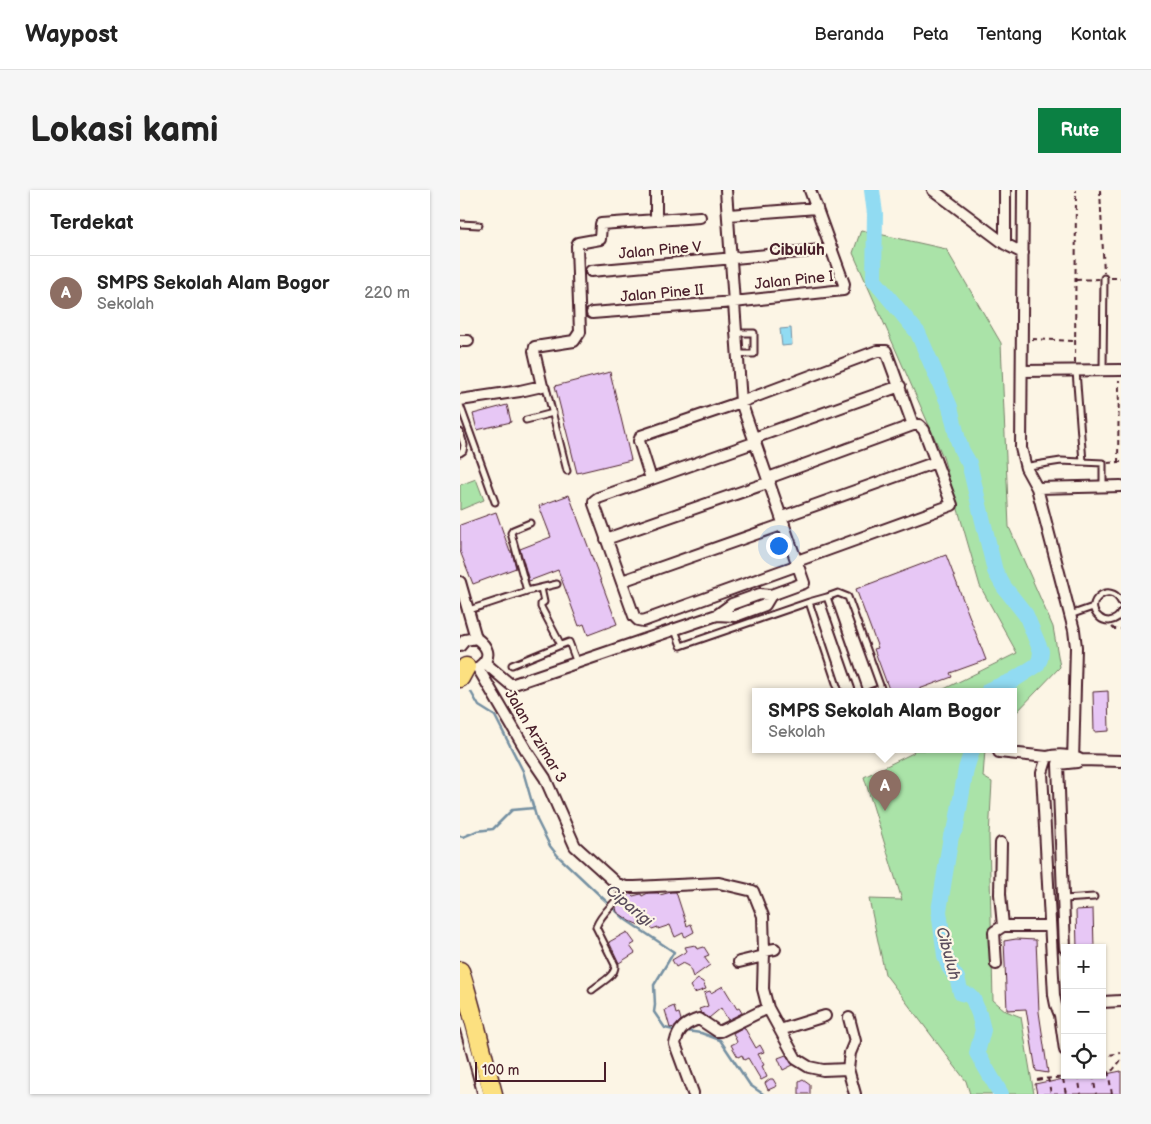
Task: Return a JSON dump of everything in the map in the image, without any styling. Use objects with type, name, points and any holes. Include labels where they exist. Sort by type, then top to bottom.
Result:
[{"type":"highway","points":[[460,971],[493,1094]]},
{"type":"street","points":[[656,190],[656,220]]},
{"type":"street","points":[[470,668],[511,685],[578,664],[717,615],[735,616],[765,605],[770,596],[804,583],[742,402],[726,190]]},
{"type":"street","points":[[810,190],[832,249]]},
{"type":"street","points":[[933,190],[1005,244],[1023,253]]},
{"type":"street","points":[[1005,244],[1006,190]]},
{"type":"street","points":[[1028,190],[1023,190],[1021,448],[1026,468],[1037,488],[1070,614],[1076,647],[1076,759]]},
{"type":"street","points":[[1006,202],[1023,202]]},
{"type":"street","points":[[729,215],[817,208]]},
{"type":"street","points":[[460,400],[542,386],[534,351],[535,347],[574,340],[580,332],[576,246],[578,243],[600,238],[601,224],[700,217]]},
{"type":"street","name":"Jalan Pine V","points":[[591,270],[832,249]]},
{"type":"street","name":"Jalan Pine I","points":[[734,302],[843,290],[844,284],[832,249]]},
{"type":"street","name":"Jalan Pine II","points":[[592,313],[734,302]]},
{"type":"street","points":[[652,479],[639,441],[641,436],[742,402],[883,350],[888,354],[913,425]]},
{"type":"street","points":[[1022,371],[1120,370]]},
{"type":"street","points":[[606,539],[913,425],[919,425],[924,430],[952,505],[643,621],[638,620],[634,616],[606,539],[594,501],[900,386]]},
{"type":"street","points":[[622,582],[936,462]]},
{"type":"street","points":[[1037,488],[1121,486]]},
{"type":"street","points":[[460,582],[476,638],[465,640],[460,646]]},
{"type":"street","name":"Jalan Arzimar 3","points":[[476,638],[485,644],[488,653],[470,668],[546,778],[574,846],[617,884],[626,887]]},
{"type":"street","points":[[1007,753],[1047,758],[1055,755],[1076,759],[1121,761]]},
{"type":"street","points":[[1047,758],[1042,773],[1050,926],[1061,1008]]},
{"type":"street","points":[[1065,944],[1058,766],[1060,762],[1076,759]]},
{"type":"street","points":[[1001,843],[1000,894],[1003,926]]},
{"type":"street","points":[[626,887],[720,883],[753,891],[763,916],[763,989],[768,1008],[796,1059],[809,1067],[823,1070],[848,1069]]},
{"type":"street","points":[[996,964],[994,932],[1003,926],[1050,926]]},
{"type":"street","points":[[739,962],[775,949]]},
{"type":"street","points":[[1106,1003],[1120,1005]]},
{"type":"street","points":[[693,1093],[675,1044],[677,1036],[684,1025],[699,1019],[717,1031],[721,1031],[768,1008]]},
{"type":"street","points":[[780,1030],[825,1016]]},
{"type":"street","points":[[849,1018],[855,1041],[850,1053],[848,1069],[855,1094]]},
{"type":"lane","points":[[460,224],[478,225]]},
{"type":"lane","points":[[1104,278],[1104,370]]},
{"type":"lane","points":[[736,333],[754,333],[754,354],[738,354]]},
{"type":"lane","points":[[1076,369],[1083,462]]},
{"type":"lane","points":[[542,386],[546,387],[554,413],[567,471]]},
{"type":"lane","points":[[460,405],[495,502]]},
{"type":"lane","points":[[526,420],[554,413]]},
{"type":"lane","points":[[460,432],[464,445],[463,451],[460,453]]},
{"type":"lane","points":[[1026,468],[1061,462],[1103,463],[1103,486]]},
{"type":"lane","points":[[527,591],[511,533],[513,530],[530,523]]},
{"type":"lane","points":[[469,610],[527,591],[557,584]]},
{"type":"lane","points":[[541,588],[544,602],[541,604],[541,607],[561,645]]},
{"type":"lane","points":[[1121,602],[1115,594],[1108,592],[1100,595],[1095,600],[1093,607],[1101,619],[1108,621],[1115,620],[1121,612]]},
{"type":"lane","points":[[675,630],[681,646],[809,602],[838,594],[848,597],[881,688]]},
{"type":"lane","points":[[827,598],[859,688]]},
{"type":"lane","points":[[809,602],[838,688]]},
{"type":"lane","points":[[1070,614],[1093,607]]},
{"type":"lane","points":[[512,665],[569,642],[578,664]]},
{"type":"lane","points":[[592,990],[616,970],[596,927],[626,887]]},
{"type":"lane","points":[[1064,900],[1094,897]]},
{"type":"lane","points":[[460,1016],[481,1094]]},
{"type":"path","points":[[1076,190],[1076,369]]},
{"type":"path","points":[[1100,190],[1104,278]]},
{"type":"path","points":[[1022,339],[1075,341]]},
{"type":"path","points":[[1103,463],[1119,461],[1120,370]]},
{"type":"path","points":[[1106,1056],[1121,1053]]},
{"type":"path","points":[[1112,1094],[1108,1071],[1117,1067],[1121,1060]]},
{"type":"path","points":[[1048,1078],[1051,1094]]},
{"type":"path","points":[[1036,1080],[1061,1079]]},
{"type":"path","points":[[1063,1079],[1066,1094]]},
{"type":"path","points":[[1078,1079],[1081,1094]]},
{"type":"path","points":[[1094,1079],[1096,1094]]},
{"type":"green space","points":[[861,230],[946,249],[1001,343],[1009,527],[1053,627],[1060,667],[1017,712],[1017,688],[946,688],[1017,653],[980,586],[943,457],[853,253]]},
{"type":"green space","points":[[476,479],[484,500],[460,510],[460,485]]},
{"type":"green space","points":[[913,753],[985,753],[983,777],[992,782],[989,836],[993,1000],[1006,1011],[1021,1017],[1034,1094],[970,1094],[966,1081],[885,974],[869,899],[902,900],[864,777]]},
{"type":"water","points":[[791,328],[792,345],[782,346],[780,329]]},
{"type":"building","points":[[610,372],[631,460],[577,473],[555,386]]},
{"type":"building","points":[[507,405],[511,422],[477,430],[473,414]]},
{"type":"building","points":[[569,495],[617,624],[588,635],[584,624],[579,626],[558,570],[529,581],[520,549],[551,537],[539,506]]},
{"type":"building","points":[[496,512],[510,552],[512,552],[516,568],[473,584],[460,551],[460,525]]},
{"type":"building","points":[[946,555],[986,660],[950,673],[952,677],[922,688],[889,688],[874,649],[878,648],[856,589]]},
{"type":"building","points":[[1108,691],[1109,731],[1094,732],[1093,692]]},
{"type":"building","points":[[676,892],[687,926],[691,924],[694,932],[685,937],[683,933],[675,937],[670,925],[652,929],[649,920],[639,925],[617,912],[616,907],[624,898],[631,894],[633,896],[641,894],[642,896],[648,893],[658,893],[660,895]]},
{"type":"building","points":[[1093,909],[1094,944],[1077,944],[1076,910]]},
{"type":"building","points":[[627,932],[635,943],[630,946],[635,953],[619,963],[609,942]]},
{"type":"building","points":[[1016,939],[1036,940],[1039,1012],[1048,1073],[1036,1071],[1026,1009],[1007,1010],[1004,941]]},
{"type":"building","points":[[695,945],[697,949],[704,947],[709,955],[704,957],[710,965],[693,977],[689,966],[683,963],[676,967],[672,960],[687,951],[685,947]]},
{"type":"building","points":[[698,979],[703,982],[706,989],[694,993],[690,986]]},
{"type":"building","points":[[723,986],[737,1009],[739,1008],[742,1013],[728,1020],[721,1008],[709,1018],[701,1013],[699,1009],[708,1006],[704,993],[710,991],[711,993]]},
{"type":"building","points":[[674,1006],[676,1014],[679,1013],[681,1020],[675,1027],[670,1028],[665,1010]]},
{"type":"building","points":[[744,1027],[756,1048],[760,1045],[764,1052],[758,1054],[764,1065],[762,1066],[767,1077],[761,1080],[748,1058],[744,1060],[742,1055],[738,1057],[731,1045],[737,1042],[733,1033]]},
{"type":"building","points":[[786,1055],[793,1065],[783,1070],[778,1058]]},
{"type":"building","points":[[1121,1071],[1121,1094],[1037,1094],[1035,1084],[1063,1079],[1106,1079],[1106,1074]]},
{"type":"building","points":[[773,1079],[777,1086],[768,1090],[765,1083]]},
{"type":"building","points":[[803,1079],[810,1084],[810,1094],[799,1094],[799,1081]]},
{"type":"waterway","points":[[872,190],[875,214],[874,280],[918,333],[950,407],[958,440],[969,463],[995,571],[1004,587],[1026,615],[1041,651],[1037,665],[1012,681],[994,688]]},
{"type":"waterway","name":"Ciparigi","points":[[471,692],[479,706],[495,716],[523,771],[537,820],[550,846],[558,856],[626,920],[674,952],[654,985],[654,1012],[665,1028],[678,1031]]},
{"type":"waterway","name":"Cibuluh","points":[[971,753],[966,769],[956,827],[951,836],[939,911],[945,956],[949,967],[957,978],[961,993],[969,995],[973,999],[979,1014],[983,1030],[977,1053],[1001,1094]]},
{"type":"waterway","points":[[460,836],[463,837],[477,831],[493,829],[512,810],[534,808]]},
{"type":"waterway","name":"Ciparigi","points":[[686,1031],[701,1033],[720,1040],[750,1085],[763,1094]]},
{"type":"place","name":"SMPS Sekolah Alam Bogor","points":[[885,811]]},
{"type":"district","name":"Cibuluh","points":[[797,249]]}]
